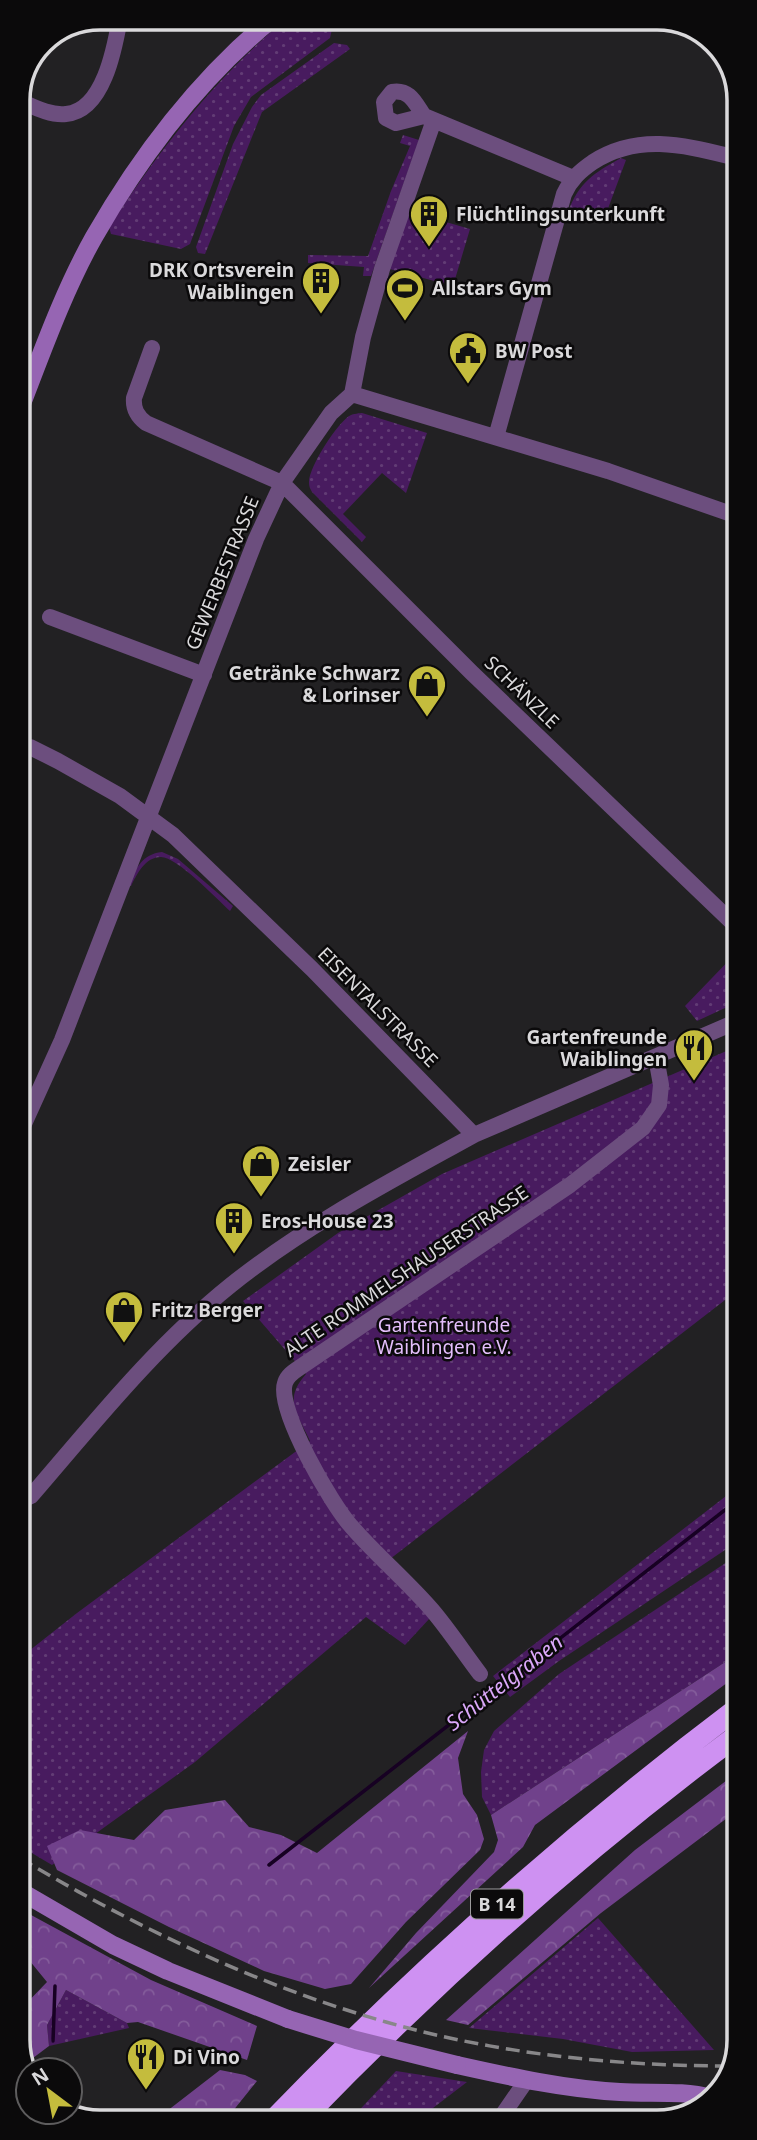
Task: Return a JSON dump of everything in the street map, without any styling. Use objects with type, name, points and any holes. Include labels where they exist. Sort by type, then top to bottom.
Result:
[{"type":"highway","name":"B 14","points":[[284,2110],[411,1983],[512,1891],[627,1793],[727,1716]]},
{"type":"highway","name":"B 14","points":[[312,2110],[465,1962],[620,1827],[727,1743]]},
{"type":"street","points":[[30,104],[64,114],[72,113],[83,106],[107,73],[113,58],[118,30]]},
{"type":"street","points":[[30,385],[94,237],[149,152],[175,118],[230,57],[260,30]]},
{"type":"street","points":[[282,483],[331,413],[352,394],[363,337],[429,118],[573,178]]},
{"type":"street","points":[[496,437],[531,320],[564,194],[573,178],[604,156],[631,145],[680,146],[727,156]]},
{"type":"street","name":"GEWERBESTRASSE","points":[[30,1111],[62,1040],[256,539],[282,483],[139,418],[134,398],[152,348]]},
{"type":"street","points":[[352,394],[662,488],[727,511]]},
{"type":"street","name":"SCHÄNZLE","points":[[282,483],[472,673],[727,917]]},
{"type":"street","points":[[50,617],[204,675]]},
{"type":"street","name":"EISENTALSTRASSE","points":[[30,747],[120,796],[173,835],[474,1135]]},
{"type":"street","points":[[30,1496],[146,1362],[231,1285],[326,1217],[474,1135],[727,1026]]},
{"type":"street","name":"ALTE ROMMELSHAUSERSTRASSE","points":[[480,1674],[432,1611],[349,1524],[327,1492],[296,1431],[284,1393],[285,1382],[299,1368],[570,1185],[643,1128],[659,1105],[661,1084],[656,1057]]},
{"type":"street","points":[[30,1897],[113,1945],[221,1994],[356,2040],[526,2081],[597,2090],[700,2095]]},
{"type":"street","points":[[506,2110],[526,2081]]},
{"type":"green space","points":[[273,30],[332,30],[330,38],[251,97],[234,126],[190,244],[181,249],[111,234],[109,227],[169,142],[212,90]]},
{"type":"green space","points":[[334,43],[347,45],[350,49],[262,112],[205,254],[198,253],[196,247],[233,144],[252,107],[261,95]]},
{"type":"green space","points":[[403,135],[419,140],[371,276],[363,276],[364,267],[308,263],[308,255],[368,256],[410,146],[400,143]]},
{"type":"green space","points":[[621,158],[626,160],[603,222],[568,212],[577,193],[588,179]]},
{"type":"green space","name":"Flüchtlingsunterkunft","points":[[408,211],[470,229],[453,286],[386,268]]},
{"type":"green space","points":[[362,413],[427,433],[406,493],[382,473],[343,514],[366,537],[362,542],[312,492],[309,482],[314,466],[332,435],[345,419]]},
{"type":"green space","points":[[162,852],[178,859],[233,906],[230,911],[186,871],[161,857],[150,860],[142,867],[131,886],[128,884],[145,859]]},
{"type":"green space","points":[[727,962],[727,1007],[697,1021],[685,1006]]},
{"type":"green space","name":"Gartenfreunde Waiblingen e.V.","points":[[727,1051],[727,1299],[381,1566],[430,1618],[405,1645],[366,1617],[195,1762],[52,1865],[30,1852],[30,1650],[310,1441],[297,1414],[294,1399],[299,1383],[306,1374],[243,1301],[338,1233],[442,1174]]},
{"type":"green space","points":[[727,1495],[727,1549],[510,1697],[493,1676]]},
{"type":"green space","points":[[727,1562],[727,1661],[491,1815],[482,1797],[484,1750],[494,1731],[559,1674]]},
{"type":"green space","points":[[727,1661],[727,1683],[535,1825],[523,1847],[369,1988],[416,1933],[494,1852],[498,1840],[491,1815]]},
{"type":"green space","points":[[468,1731],[458,1758],[463,1794],[477,1815],[484,1839],[480,1850],[406,1922],[351,1984],[325,1989],[264,1971],[169,1927],[57,1870],[47,1846],[80,1830],[134,1840],[165,1810],[225,1800],[249,1827],[281,1835],[317,1853]]},
{"type":"green space","points":[[727,1780],[727,1818],[601,1913],[468,2025],[446,2020],[635,1850]]},
{"type":"green space","points":[[30,1914],[151,1980],[257,2026],[247,2060],[138,2022],[127,2023],[66,1990],[47,2025],[49,2046],[36,2056],[31,2056],[30,2000],[47,1982],[30,1961]]},
{"type":"green space","points":[[598,1918],[714,2050],[632,2052],[563,2039],[469,2028]]},
{"type":"green space","points":[[66,1990],[127,2023],[129,2028],[49,2046],[47,2025]]},
{"type":"green space","points":[[220,2070],[245,2075],[257,2081],[234,2110],[168,2110]]},
{"type":"green space","points":[[396,2071],[467,2082],[430,2110],[359,2110]]},
{"type":"waterway","name":"Schüttelgraben","points":[[269,1865],[727,1508]]},
{"type":"waterway","points":[[53,2041],[55,1986]]},
{"type":"railway","points":[[30,1864],[108,1908],[198,1952],[291,1990],[386,2022],[471,2042],[557,2056],[644,2064],[723,2066]]},
{"type":"place","name":"Flüchtlingsunterkunft","points":[[429,248]]},
{"type":"place","name":"DRK Ortsverein Waiblingen","points":[[321,315]]},
{"type":"place","name":"Allstars Gym","points":[[405,322]]},
{"type":"place","name":"BW Post","points":[[468,385]]},
{"type":"place","name":"Getränke Schwarz & Lorinser","points":[[427,718]]},
{"type":"place","name":"Gartenfreunde Waiblingen","points":[[694,1082]]},
{"type":"place","name":"Zeisler","points":[[261,1198]]},
{"type":"place","name":"Eros-House 23","points":[[234,1255]]},
{"type":"place","name":"Fritz Berger","points":[[124,1344]]},
{"type":"place","name":"Di Vino","points":[[146,2091]]}]
